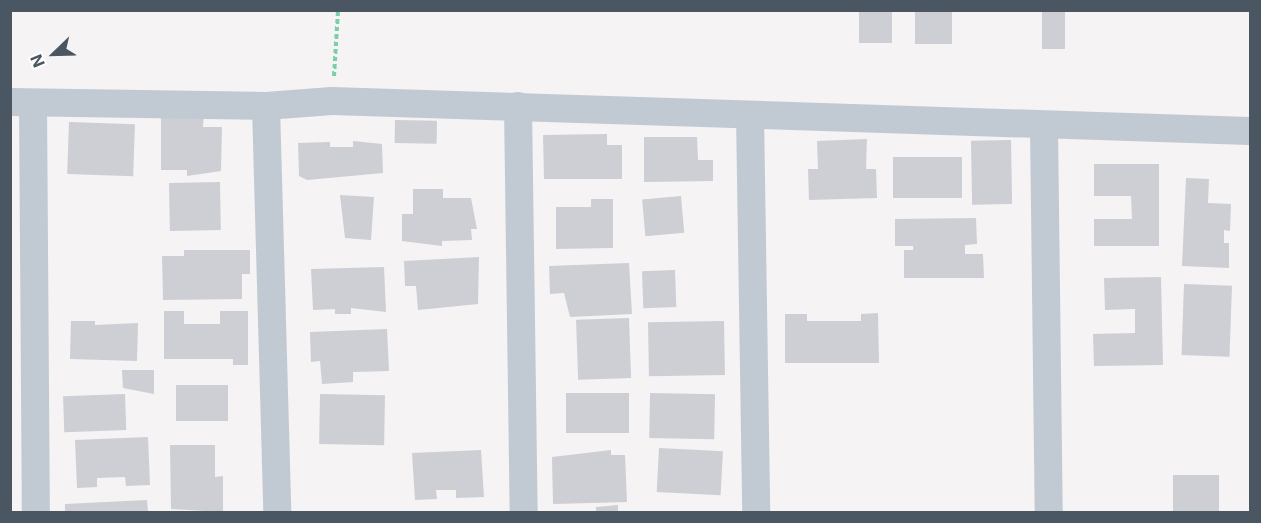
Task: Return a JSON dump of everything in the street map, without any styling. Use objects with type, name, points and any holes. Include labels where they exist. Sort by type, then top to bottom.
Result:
[{"type":"street","points":[[36,513],[22,102],[266,106],[332,101],[1251,131]]},
{"type":"street","points":[[266,106],[277,513]]},
{"type":"street","points":[[518,106],[524,513]]},
{"type":"street","points":[[750,115],[756,513]]},
{"type":"street","points":[[1044,126],[1049,513]]},
{"type":"path","points":[[332,101],[338,10]]},
{"type":"building","points":[[859,10],[892,10],[892,43],[859,43]]},
{"type":"building","points":[[915,10],[952,10],[952,44],[915,44]]},
{"type":"building","points":[[1042,10],[1065,10],[1065,49],[1042,49]]},
{"type":"building","points":[[161,111],[204,112],[203,127],[222,127],[221,171],[187,176],[187,170],[161,170]]},
{"type":"building","points":[[395,120],[437,121],[437,144],[395,143]]},
{"type":"building","points":[[69,122],[135,124],[133,176],[67,174]]},
{"type":"building","points":[[607,134],[607,145],[622,145],[622,179],[544,179],[543,135]]},
{"type":"building","points":[[644,137],[697,137],[698,160],[713,160],[713,181],[644,182]]},
{"type":"building","points":[[867,139],[866,169],[876,169],[877,198],[809,200],[808,169],[818,169],[817,141]]},
{"type":"building","points":[[1011,140],[1012,204],[972,205],[971,141]]},
{"type":"building","points":[[353,141],[382,144],[383,173],[307,180],[299,176],[298,143],[330,142],[330,147],[353,147]]},
{"type":"building","points":[[893,157],[962,157],[962,198],[893,198]]},
{"type":"building","points":[[1094,164],[1159,164],[1159,246],[1094,246],[1094,219],[1132,219],[1131,196],[1094,196]]},
{"type":"building","points":[[1186,178],[1209,179],[1208,203],[1231,204],[1230,231],[1224,230],[1224,243],[1229,243],[1229,268],[1182,266]]},
{"type":"building","points":[[220,182],[221,230],[170,231],[169,183]]},
{"type":"building","points":[[413,189],[443,189],[443,198],[471,198],[477,229],[471,229],[472,240],[442,241],[442,246],[402,241],[402,214],[413,214]]},
{"type":"building","points":[[340,195],[374,197],[371,240],[345,238]]},
{"type":"building","points":[[681,196],[684,233],[645,236],[642,199]]},
{"type":"building","points":[[591,199],[613,199],[613,248],[556,249],[556,207],[591,207]]},
{"type":"building","points":[[976,218],[977,244],[965,245],[965,254],[983,254],[984,278],[904,278],[904,250],[913,250],[913,246],[895,246],[895,219]]},
{"type":"building","points":[[184,250],[250,250],[250,274],[242,274],[242,299],[163,300],[162,256],[184,256]]},
{"type":"building","points":[[479,257],[478,304],[418,310],[416,286],[405,286],[404,261]]},
{"type":"building","points":[[629,263],[632,314],[570,317],[564,293],[550,294],[549,266]]},
{"type":"building","points":[[384,267],[386,312],[351,308],[351,314],[335,314],[335,309],[313,310],[311,269]]},
{"type":"building","points":[[675,270],[676,307],[643,308],[642,271]]},
{"type":"building","points":[[1161,277],[1163,365],[1094,366],[1093,334],[1135,333],[1135,309],[1105,310],[1104,278]]},
{"type":"building","points":[[1184,284],[1232,286],[1229,357],[1182,355]]},
{"type":"building","points":[[164,311],[184,311],[184,324],[220,324],[220,311],[248,311],[248,365],[233,365],[233,359],[164,359]]},
{"type":"building","points":[[878,313],[879,363],[785,363],[785,314],[807,314],[807,321],[861,321],[861,314]]},
{"type":"building","points":[[629,318],[631,378],[578,380],[576,320]]},
{"type":"building","points":[[71,321],[95,321],[95,325],[138,323],[137,361],[70,359]]},
{"type":"building","points":[[724,321],[725,375],[649,376],[648,322]]},
{"type":"building","points":[[387,329],[389,371],[353,372],[353,382],[322,384],[320,361],[311,362],[310,332]]},
{"type":"building","points":[[122,370],[154,370],[154,394],[123,388]]},
{"type":"building","points":[[176,385],[228,385],[228,421],[176,421]]},
{"type":"building","points":[[566,393],[629,393],[629,433],[566,433]]},
{"type":"building","points":[[650,393],[715,394],[714,439],[649,438]]},
{"type":"building","points":[[125,394],[126,430],[64,432],[63,396]]},
{"type":"building","points":[[320,394],[385,395],[384,445],[319,444]]},
{"type":"building","points":[[148,437],[150,485],[126,486],[125,477],[97,478],[97,487],[77,488],[75,440]]},
{"type":"building","points":[[170,445],[215,445],[215,477],[223,476],[223,512],[171,509]]},
{"type":"building","points":[[659,448],[723,451],[721,495],[657,492]]},
{"type":"building","points":[[481,450],[484,497],[456,498],[456,490],[436,490],[437,499],[415,500],[412,453]]},
{"type":"building","points":[[611,450],[611,455],[625,455],[627,502],[553,504],[552,457]]},
{"type":"building","points":[[1173,475],[1219,475],[1219,512],[1173,512]]},
{"type":"building","points":[[147,500],[148,512],[65,512],[65,504]]},
{"type":"building","points":[[618,505],[618,512],[596,512],[596,507]]}]
